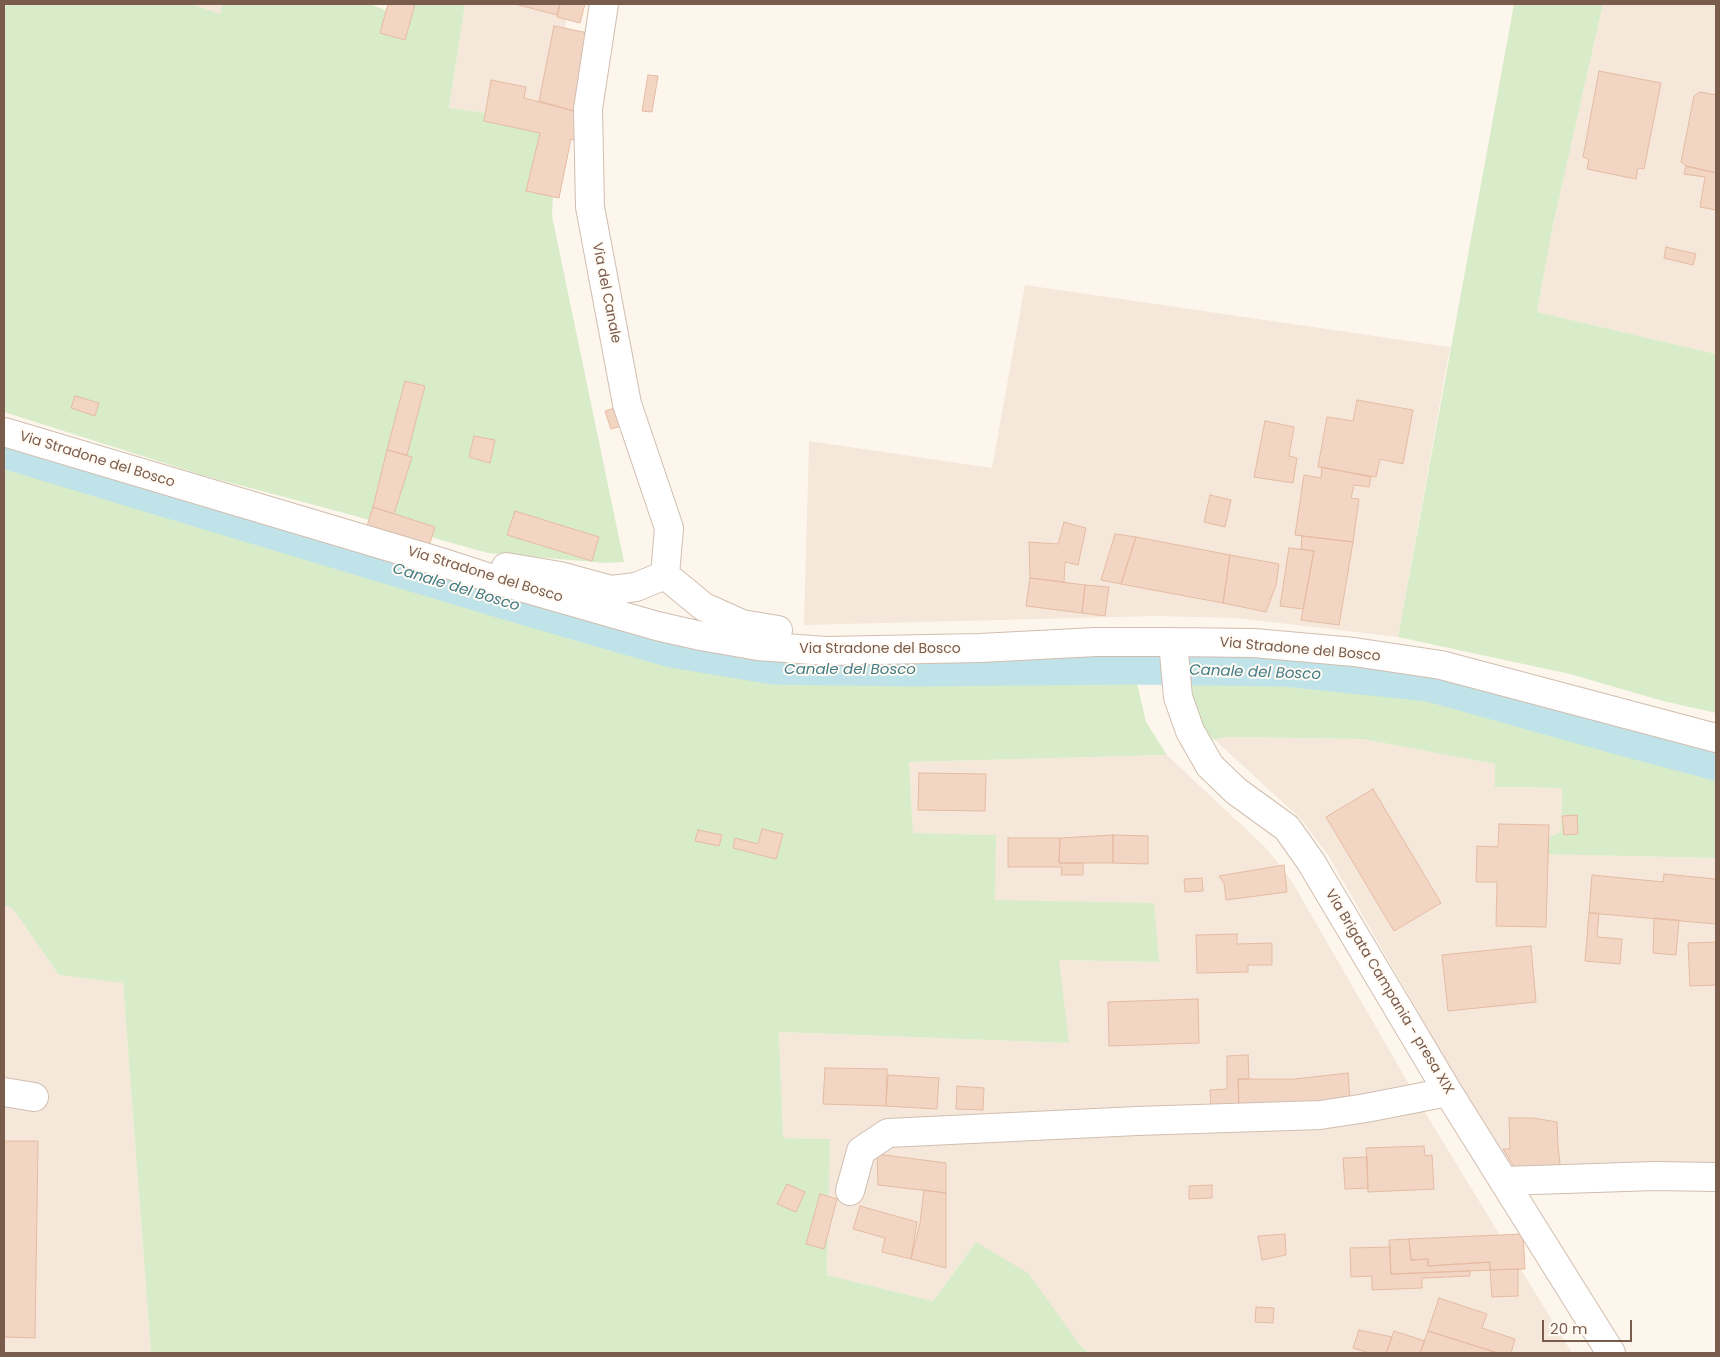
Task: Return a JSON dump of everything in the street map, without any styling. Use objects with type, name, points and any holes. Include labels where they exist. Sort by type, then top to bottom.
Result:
[{"type":"street","name":"Via del Canale","points":[[604,4],[588,110],[590,207],[627,404],[669,528],[665,575]]},
{"type":"street","name":"Via Stradone del Bosco","points":[[4,432],[493,579],[657,626],[701,636],[758,646],[826,651],[980,648],[1096,642],[1174,642],[1254,643],[1354,652],[1441,665],[1716,738]]},
{"type":"street","points":[[448,564],[510,568],[560,576],[611,590],[636,587],[665,575],[704,608],[742,624],[884,649]]},
{"type":"street","name":"Via Brigata Campania - presa XIX","points":[[1174,642],[1178,697],[1190,731],[1210,766],[1236,791],[1287,828],[1311,862],[1448,1092],[1611,1353]]},
{"type":"street","points":[[4,1092],[34,1097]]},
{"type":"street","points":[[850,1191],[861,1151],[888,1133],[1137,1121],[1320,1115],[1448,1092]]},
{"type":"street","points":[[1505,1182],[1655,1176],[1716,1177]]},
{"type":"shaded area","points":[[192,4],[222,4],[221,15]]},
{"type":"shaded area","points":[[465,4],[568,4],[556,122],[449,108]]},
{"type":"shaded area","points":[[1603,4],[1716,4],[1716,354],[1537,312],[1553,225]]},
{"type":"shaded area","points":[[1025,285],[1450,347],[1398,637],[1237,618],[1155,616],[804,625],[809,441],[992,468]]},
{"type":"shaded area","points":[[1227,737],[1362,739],[1495,764],[1495,787],[1562,788],[1561,833],[1538,854],[1716,858],[1716,1176],[1513,1172],[1457,1080],[1328,855],[1300,818],[1215,740]]},
{"type":"shaded area","points":[[1167,755],[1267,849],[1291,880],[1432,1124],[1572,1353],[1089,1353],[975,1243],[933,1301],[827,1275],[830,1139],[783,1138],[779,1032],[1068,1043],[1058,960],[1159,962],[994,900],[996,835],[913,833],[909,762]]},
{"type":"shaded area","points":[[4,905],[13,909],[59,975],[123,982],[151,1353],[4,1353]]},
{"type":"green space","points":[[4,4],[192,4],[220,14],[222,4],[370,4],[404,18],[405,4],[465,4],[449,108],[556,122],[552,216],[624,562],[606,563],[488,553],[205,476],[4,412]]},
{"type":"green space","points":[[1514,4],[1603,4],[1553,225],[1537,312],[1716,354],[1716,713],[1663,701],[1570,674],[1398,637]]},
{"type":"green space","points":[[4,459],[192,519],[476,596],[555,632],[611,651],[726,668],[803,671],[1134,661],[1146,722],[1167,755],[909,762],[913,833],[996,835],[995,900],[1154,903],[1159,962],[1059,960],[1069,1043],[779,1032],[783,1138],[830,1139],[827,1275],[933,1301],[976,1242],[1028,1273],[1080,1345],[1089,1353],[151,1353],[123,983],[59,975],[13,909],[4,905]]},
{"type":"green space","points":[[1179,661],[1234,662],[1378,678],[1559,718],[1652,744],[1716,759],[1716,858],[1538,854],[1546,839],[1561,832],[1562,788],[1495,787],[1495,764],[1362,739],[1227,737],[1214,740],[1200,726]]},
{"type":"building","points":[[388,4],[415,4],[405,40],[380,33]]},
{"type":"building","points":[[515,4],[560,4],[557,15]]},
{"type":"building","points":[[560,4],[585,4],[580,23],[557,17]]},
{"type":"building","points":[[554,26],[593,34],[581,113],[539,101]]},
{"type":"building","points":[[1599,71],[1661,83],[1644,169],[1638,168],[1636,179],[1587,169],[1589,159],[1583,157]]},
{"type":"building","points":[[648,75],[658,76],[652,112],[642,111]]},
{"type":"building","points":[[491,80],[526,87],[524,98],[581,113],[576,141],[571,139],[559,198],[526,191],[540,133],[484,121]]},
{"type":"building","points":[[1700,92],[1716,95],[1716,173],[1686,166],[1681,162],[1694,96]]},
{"type":"building","points":[[1686,166],[1716,173],[1716,210],[1700,207],[1705,177],[1684,174]]},
{"type":"building","points":[[1666,247],[1696,254],[1693,265],[1664,258]]},
{"type":"building","points":[[405,381],[425,386],[407,455],[387,450]]},
{"type":"building","points":[[75,396],[99,403],[95,416],[71,408]]},
{"type":"building","points":[[1357,400],[1413,410],[1403,464],[1380,459],[1376,477],[1318,467],[1327,417],[1353,421]]},
{"type":"building","points":[[615,408],[621,426],[611,429],[605,411]]},
{"type":"building","points":[[1265,421],[1294,427],[1289,456],[1297,458],[1293,483],[1254,477]]},
{"type":"building","points":[[474,436],[495,440],[490,463],[469,457]]},
{"type":"building","points":[[387,450],[412,457],[394,514],[373,507]]},
{"type":"building","points":[[1322,467],[1371,477],[1369,487],[1354,485],[1351,498],[1359,499],[1353,542],[1295,535],[1304,475],[1321,478]]},
{"type":"building","points":[[1210,495],[1231,500],[1225,527],[1204,522]]},
{"type":"building","points":[[373,507],[435,527],[427,552],[365,532]]},
{"type":"building","points":[[515,511],[599,537],[592,561],[507,535]]},
{"type":"building","points":[[1064,522],[1086,528],[1078,565],[1065,562],[1064,582],[1030,578],[1029,542],[1058,544]]},
{"type":"building","points":[[1115,534],[1136,537],[1121,584],[1101,580]]},
{"type":"building","points":[[1302,536],[1353,542],[1339,625],[1301,620],[1314,551],[1301,549]]},
{"type":"building","points":[[1136,537],[1230,555],[1223,603],[1121,584]]},
{"type":"building","points":[[1289,548],[1314,551],[1303,609],[1280,606]]},
{"type":"building","points":[[1230,555],[1279,564],[1276,585],[1266,612],[1223,603]]},
{"type":"building","points":[[1030,578],[1085,585],[1082,613],[1026,606]]},
{"type":"building","points":[[1085,585],[1109,587],[1105,616],[1082,613]]},
{"type":"building","points":[[919,773],[986,774],[985,811],[918,810]]},
{"type":"building","points":[[1373,789],[1441,903],[1394,931],[1326,817]]},
{"type":"building","points":[[1577,815],[1578,834],[1564,835],[1562,816]]},
{"type":"building","points":[[1499,824],[1549,825],[1546,927],[1496,926],[1497,882],[1476,882],[1477,846],[1498,847]]},
{"type":"building","points":[[762,829],[783,834],[776,859],[733,848],[735,838],[758,844]]},
{"type":"building","points":[[698,830],[722,835],[719,846],[695,841]]},
{"type":"building","points":[[1113,835],[1113,863],[1059,863],[1060,838]]},
{"type":"building","points":[[1113,835],[1148,836],[1148,864],[1113,863]]},
{"type":"building","points":[[1008,838],[1060,838],[1059,863],[1083,863],[1083,875],[1061,875],[1062,867],[1008,867]]},
{"type":"building","points":[[1284,865],[1287,892],[1226,900],[1224,883],[1219,876]]},
{"type":"building","points":[[1664,874],[1716,879],[1716,924],[1589,913],[1592,875],[1663,882]]},
{"type":"building","points":[[1202,878],[1203,891],[1185,892],[1184,879]]},
{"type":"building","points":[[1589,913],[1599,913],[1597,937],[1622,939],[1620,964],[1585,961]]},
{"type":"building","points":[[1654,918],[1679,920],[1676,955],[1653,953]]},
{"type":"building","points":[[1237,934],[1237,944],[1272,943],[1272,965],[1248,965],[1248,972],[1197,973],[1196,935]]},
{"type":"building","points":[[1716,942],[1716,985],[1690,986],[1688,943]]},
{"type":"building","points":[[1531,946],[1536,1002],[1448,1011],[1442,955]]},
{"type":"building","points":[[1198,999],[1199,1043],[1109,1046],[1108,1002]]},
{"type":"building","points":[[1248,1055],[1249,1079],[1238,1079],[1239,1108],[1211,1107],[1210,1090],[1227,1089],[1227,1056]]},
{"type":"building","points":[[825,1068],[887,1069],[886,1106],[823,1104]]},
{"type":"building","points":[[1348,1073],[1350,1102],[1239,1108],[1238,1079],[1295,1079]]},
{"type":"building","points":[[888,1075],[939,1078],[937,1109],[886,1106]]},
{"type":"building","points":[[957,1086],[984,1088],[983,1110],[956,1109]]},
{"type":"building","points":[[1509,1118],[1533,1118],[1557,1122],[1561,1172],[1516,1170],[1503,1149],[1510,1149]]},
{"type":"building","points":[[4,1141],[38,1141],[35,1338],[4,1337]]},
{"type":"building","points":[[1424,1146],[1425,1156],[1432,1155],[1434,1189],[1368,1192],[1366,1148]]},
{"type":"building","points":[[877,1154],[946,1163],[946,1193],[878,1185]]},
{"type":"building","points":[[1367,1157],[1368,1188],[1345,1189],[1343,1158]]},
{"type":"building","points":[[787,1184],[805,1192],[796,1212],[777,1204]]},
{"type":"building","points":[[1212,1185],[1212,1198],[1189,1199],[1189,1186]]},
{"type":"building","points":[[924,1190],[946,1193],[946,1268],[911,1259],[920,1223]]},
{"type":"building","points":[[820,1194],[837,1199],[824,1249],[806,1244]]},
{"type":"building","points":[[860,1206],[917,1222],[911,1259],[882,1252],[885,1238],[853,1229]]},
{"type":"building","points":[[1285,1234],[1286,1255],[1262,1260],[1258,1236]]},
{"type":"building","points":[[1523,1234],[1525,1269],[1490,1270],[1490,1262],[1428,1266],[1428,1259],[1411,1260],[1409,1239]]},
{"type":"building","points":[[1409,1239],[1411,1260],[1428,1259],[1428,1266],[1490,1262],[1490,1270],[1391,1274],[1389,1240]]},
{"type":"building","points":[[1390,1247],[1391,1274],[1470,1271],[1470,1276],[1422,1278],[1422,1288],[1372,1290],[1372,1276],[1351,1277],[1350,1248]]},
{"type":"building","points":[[1518,1269],[1518,1296],[1492,1297],[1490,1270]]},
{"type":"building","points":[[1439,1298],[1487,1314],[1482,1328],[1515,1339],[1511,1353],[1498,1353],[1428,1331]]},
{"type":"building","points":[[1256,1307],[1274,1308],[1273,1323],[1255,1322]]},
{"type":"building","points":[[1359,1330],[1392,1337],[1386,1353],[1369,1353],[1353,1348]]},
{"type":"building","points":[[1394,1331],[1425,1341],[1420,1353],[1386,1353]]},
{"type":"building","points":[[1428,1331],[1498,1353],[1420,1353]]},
{"type":"waterway","name":"Canale del Bosco","points":[[4,453],[671,652],[773,669],[1285,671],[1429,686],[1716,765]]}]
